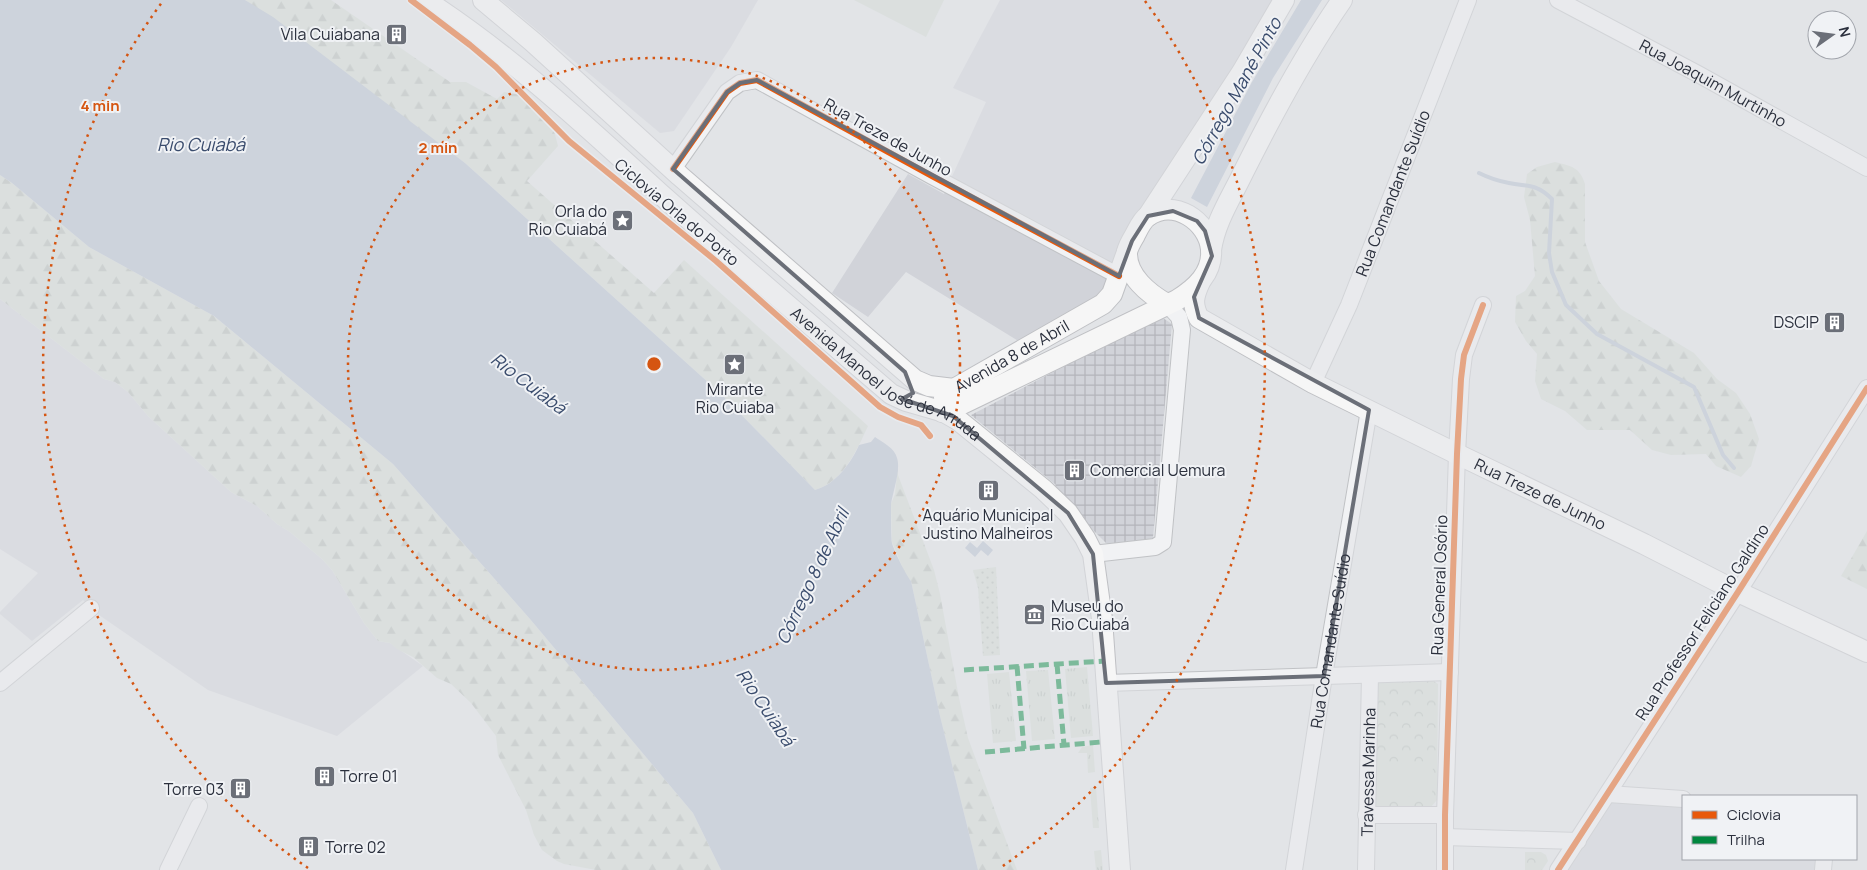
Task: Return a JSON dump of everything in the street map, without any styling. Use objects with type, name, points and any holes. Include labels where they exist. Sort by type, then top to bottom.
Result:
[{"type":"main road","name":"Avenida Manoel José de Arruda","points":[[425,0],[482,40],[591,130],[774,296],[891,394],[942,412],[958,420],[1043,489],[1068,513],[1085,538],[1092,554],[1102,618],[1120,870]]},
{"type":"main road","name":"Avenida Manoel José de Arruda","points":[[483,0],[534,42],[674,169],[905,372],[915,380],[929,386],[954,389]]},
{"type":"main road","name":"Avenida 8 de Abril","points":[[1200,282],[1189,292],[1167,304],[942,412],[943,399],[954,389],[1103,304],[1112,294],[1127,251],[1140,226],[1242,72],[1284,0]]},
{"type":"main road","points":[[1200,282],[1208,270],[1213,235],[1270,120],[1311,47],[1342,0]]},
{"type":"main road","points":[[1148,216],[1167,211],[1186,214],[1197,221],[1206,231],[1211,250]]},
{"type":"main road","points":[[1127,251],[1129,266],[1136,279],[1145,289],[1167,304]]},
{"type":"main road","name":"Rua Treze de Junho","points":[[1200,282],[1194,297],[1194,304],[1199,318],[1313,383],[1644,544],[1738,592],[1867,652]]},
{"type":"main road","points":[[902,399],[908,397],[913,391],[912,383],[905,372]]},
{"type":"street","name":"Rua Comandante Suídio","points":[[1313,383],[1348,304],[1468,0]]},
{"type":"street","name":"Rua Joaquim Murtinho","points":[[1558,0],[1698,74],[1867,168]]},
{"type":"street","name":"Rua Treze de Junho","points":[[674,169],[727,92],[740,83],[757,80],[940,181],[1119,276]]},
{"type":"street","points":[[1092,554],[1155,547],[1163,542],[1182,330],[1179,317],[1167,304]]},
{"type":"street","name":"Rua General Osório","points":[[1445,870],[1445,815],[1457,454],[1464,355],[1483,305]]},
{"type":"street","name":"Rua Professor Feliciano Galdino","points":[[1558,870],[1867,388]]},
{"type":"street","name":"Rua Comandante Suídio","points":[[1294,870],[1324,676],[1369,410]]},
{"type":"street","points":[[0,683],[91,608]]},
{"type":"street","points":[[1106,683],[1450,672]]},
{"type":"street","name":"Travessa Marinha","points":[[1366,870],[1370,675]]},
{"type":"street","points":[[1608,794],[1682,799]]},
{"type":"street","points":[[168,870],[199,806]]},
{"type":"street","points":[[1366,815],[1445,815]]},
{"type":"street","points":[[1445,837],[1578,840]]},
{"type":"highlighted area","points":[[757,80],[1119,276],[1132,241],[1148,216],[1173,211],[1197,221],[1205,231],[1212,256],[1194,297],[1199,318],[1369,410],[1324,676],[1106,683],[1093,554],[1068,513],[953,416],[902,399],[913,393],[905,372],[673,169],[727,92],[740,83]]},
{"type":"shaded area","points":[[501,0],[758,0],[731,47],[674,131],[660,133]]},
{"type":"shaded area","points":[[1000,0],[1272,0],[1107,294],[1020,342],[906,272],[868,317],[832,293],[908,174],[944,194],[986,102],[953,88]]},
{"type":"shaded area","points":[[0,299],[104,379],[115,382],[128,392],[148,416],[231,492],[257,506],[322,559],[332,570],[364,623],[378,641],[390,643],[423,666],[337,736],[208,690],[99,615],[83,600],[32,641],[0,614],[38,573],[0,549]]},
{"type":"shaded area","points":[[1160,316],[1172,324],[1153,538],[1110,547],[1052,489],[1056,485],[971,415]]},
{"type":"shaded area","points":[[1610,799],[1682,805],[1682,860],[1820,860],[1818,870],[1564,870]]},
{"type":"green space","points":[[245,0],[331,0],[450,82],[466,82],[497,99],[504,92],[528,96],[552,123],[558,146],[527,181],[654,293],[684,260],[868,426],[854,455],[841,473],[825,486],[815,490],[721,394],[465,163]]},
{"type":"green space","points":[[854,0],[944,0],[926,37]]},
{"type":"green space","points":[[1555,162],[1574,168],[1583,178],[1585,184],[1585,242],[1599,281],[1621,309],[1694,353],[1717,379],[1736,393],[1750,414],[1759,439],[1751,466],[1741,477],[1716,466],[1706,454],[1671,455],[1652,450],[1630,430],[1587,430],[1565,411],[1541,399],[1535,381],[1537,354],[1526,341],[1515,322],[1516,296],[1525,291],[1535,276],[1530,220],[1524,197],[1527,174],[1537,167]]},
{"type":"green space","points":[[0,175],[89,247],[214,316],[393,464],[530,619],[693,813],[721,870],[596,870],[564,864],[542,850],[534,835],[526,810],[498,755],[496,736],[471,703],[451,684],[437,678],[413,657],[390,643],[378,641],[364,623],[332,570],[322,559],[257,506],[231,492],[148,416],[128,392],[115,382],[104,379],[0,299]]},
{"type":"green space","points":[[898,465],[898,475],[934,570],[968,738],[1017,870],[978,870],[940,716],[911,581],[906,576],[892,542],[891,504],[895,494]]},
{"type":"green space","points":[[1867,531],[1867,589],[1841,576]]},
{"type":"green space","points":[[996,567],[1000,655],[983,656],[978,588],[973,570]]},
{"type":"green space","points":[[1087,667],[1093,736],[1071,738],[1065,669]]},
{"type":"green space","points":[[1048,670],[1055,739],[1032,741],[1026,671]]},
{"type":"green space","points":[[1009,672],[1016,741],[993,743],[987,674]]},
{"type":"green space","points":[[1432,680],[1438,684],[1437,800],[1430,808],[1374,809],[1375,688],[1379,683]]},
{"type":"green space","points":[[1093,745],[1095,772],[1088,773],[1087,753],[1078,753],[1082,747]]},
{"type":"green space","points":[[1375,763],[1433,764],[1432,797],[1375,796]]},
{"type":"green space","points":[[1096,787],[1099,828],[1093,828],[1090,788]]},
{"type":"green space","points":[[1101,850],[1103,870],[1096,870],[1094,851]]},
{"type":"green space","points":[[1525,852],[1541,852],[1546,855],[1548,861],[1542,870],[1525,870]]},
{"type":"water","name":"Rio Cuiabá","points":[[0,0],[245,0],[273,17],[465,163],[721,394],[815,490],[836,478],[852,459],[859,445],[871,442],[875,437],[891,448],[896,454],[898,463],[891,504],[892,543],[900,563],[911,581],[940,716],[978,870],[721,870],[693,813],[530,619],[393,464],[214,316],[89,247],[0,175]]},
{"type":"water","name":"Córrego Mané Pinto","points":[[1301,0],[1322,0],[1273,78],[1207,207],[1191,198],[1252,82]]},
{"type":"water","points":[[983,541],[993,550],[988,556],[981,550],[975,557],[965,548],[970,542],[977,548]]},
{"type":"waterway","points":[[1479,173],[1501,181],[1536,188],[1552,199],[1549,253],[1552,272],[1566,305],[1597,334],[1694,387],[1723,455],[1734,468]]},
{"type":"marked path","points":[[964,670],[1105,661]]},
{"type":"marked path","points":[[1057,664],[1064,745]]},
{"type":"marked path","points":[[1017,666],[1024,749]]},
{"type":"marked path","points":[[985,752],[1101,742]]},
{"type":"cycle path","name":"Ciclovia Orla do Porto","points":[[411,0],[496,67],[569,141],[716,261],[880,407],[898,417],[921,425],[930,436]]},
{"type":"cycle path","points":[[673,169],[727,92],[740,83],[757,80],[1119,276]]},
{"type":"cycle path","points":[[1445,870],[1445,815],[1461,379],[1464,355],[1483,305]]},
{"type":"cycle path","points":[[1558,870],[1867,388]]},
{"type":"place","name":"Vila Cuiabana","points":[[396,34]]},
{"type":"place","name":"Orla do Rio Cuiabá","points":[[623,220]]},
{"type":"place","name":"DSCIP","points":[[1835,322]]},
{"type":"place","name":"Mirante Rio Cuiaba","points":[[735,365]]},
{"type":"place","name":"Comercial Uemura","points":[[1074,470]]},
{"type":"place","name":"Aquário Municipal Justino Malheiros","points":[[988,491]]},
{"type":"place","name":"Museu do Rio Cuiabá","points":[[1035,615]]},
{"type":"place","name":"Torre 01","points":[[324,776]]},
{"type":"place","name":"Torre 03","points":[[240,789]]},
{"type":"place","name":"Torre 02","points":[[309,847]]},
{"type":"water label","name":"Córrego 8 de Abril","points":[[812,576]]}]
